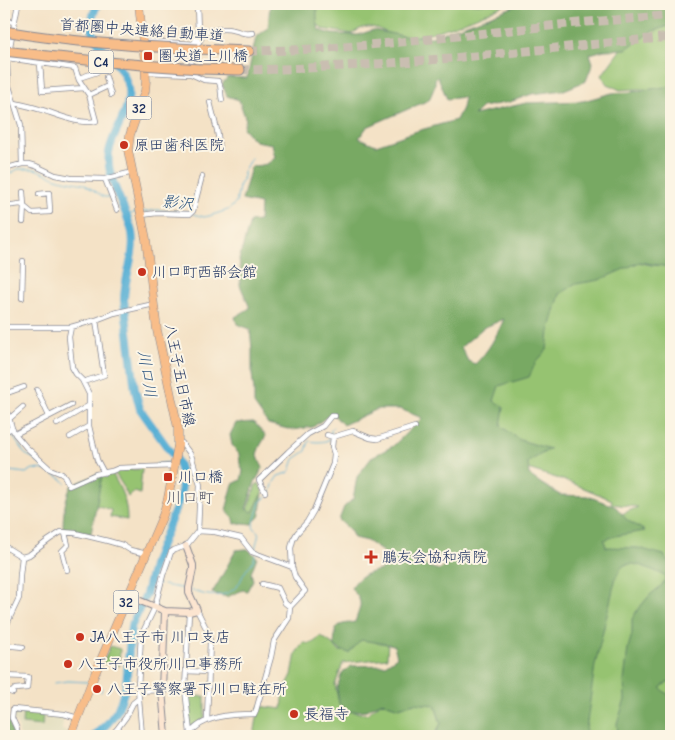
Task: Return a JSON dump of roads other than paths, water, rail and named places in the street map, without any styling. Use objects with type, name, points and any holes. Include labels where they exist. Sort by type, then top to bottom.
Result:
[{"type":"highway","name":"首都圏中央連絡自動車道","points":[[4,31],[110,44],[194,46],[249,51]]},
{"type":"highway","name":"C4","points":[[6,55],[43,56],[195,71],[240,70]]},
{"type":"main road","name":"八王子五日市線","points":[[71,736],[94,676],[166,508],[178,443],[176,418],[162,351],[146,239],[128,142],[145,91],[146,72],[141,4]]},
{"type":"street","points":[[18,4],[6,55],[8,83],[22,125],[22,164]]},
{"type":"street","points":[[197,4],[198,32],[194,46],[195,71],[204,80],[218,80],[222,100]]},
{"type":"street","points":[[4,20],[14,22]]},
{"type":"street","points":[[143,41],[194,46],[199,42],[204,33],[212,30],[233,30],[245,34],[253,32]]},
{"type":"street","points":[[6,55],[40,63],[75,68],[89,95],[96,121],[89,123],[77,121],[15,103]]},
{"type":"street","points":[[40,63],[42,91],[84,88]]},
{"type":"street","points":[[146,72],[195,71]]},
{"type":"street","points":[[79,78],[97,72]]},
{"type":"street","points":[[106,77],[110,95]]},
{"type":"street","points":[[89,95],[108,86]]},
{"type":"street","points":[[210,102],[220,148]]},
{"type":"street","points":[[4,169],[22,164],[36,166],[55,175],[71,178],[107,178],[133,172]]},
{"type":"street","points":[[141,212],[192,213],[202,176]]},
{"type":"street","points":[[107,178],[117,210]]},
{"type":"street","points":[[23,192],[23,222]]},
{"type":"street","points":[[4,206],[21,204],[32,213],[50,212],[49,194],[39,194]]},
{"type":"street","points":[[22,298],[23,261]]},
{"type":"street","points":[[4,328],[72,327],[118,312],[154,304]]},
{"type":"street","points":[[83,382],[104,374],[96,320]]},
{"type":"street","points":[[72,327],[69,336],[72,367],[89,394],[89,426],[98,460],[104,473]]},
{"type":"street","points":[[4,378],[7,393],[5,405],[9,419],[8,430],[15,434],[50,469],[66,477],[69,486],[96,474],[119,468],[174,466]]},
{"type":"street","points":[[7,393],[24,387]]},
{"type":"street","points":[[37,390],[49,416]]},
{"type":"street","points":[[15,434],[70,405]]},
{"type":"street","points":[[57,424],[88,406]]},
{"type":"street","points":[[9,419],[23,407]]},
{"type":"street","points":[[60,410],[65,419]]},
{"type":"street","points":[[265,492],[260,480],[308,434],[323,426],[331,416],[335,416]]},
{"type":"street","points":[[70,436],[89,426]]},
{"type":"street","points":[[189,735],[194,729],[208,720],[231,715],[255,714],[274,641],[289,618],[290,607],[305,591],[295,577],[292,567],[293,540],[314,510],[333,464],[334,454],[331,436],[353,431],[377,439],[415,427]]},
{"type":"street","points":[[142,736],[138,699],[141,636],[171,552],[186,546],[198,531],[200,486],[192,455],[182,443],[178,443]]},
{"type":"street","points":[[198,531],[215,532],[241,538],[254,553],[292,567]]},
{"type":"street","points":[[4,546],[22,557],[29,555],[61,532],[75,533],[108,541],[122,545],[130,550],[147,554]]},
{"type":"street","points":[[65,533],[68,545],[62,551],[67,570]]},
{"type":"street","points":[[186,546],[193,564],[189,589],[209,635],[208,720]]},
{"type":"street","points":[[4,630],[20,598],[22,557]]},
{"type":"street","points":[[262,584],[278,588],[285,603],[290,607]]},
{"type":"street","points":[[128,596],[165,611],[189,612],[197,610]]},
{"type":"street","points":[[165,611],[162,690],[166,736]]},
{"type":"street","points":[[189,612],[186,671],[189,735]]},
{"type":"street","points":[[4,645],[23,647]]},
{"type":"street","points":[[186,671],[209,672]]},
{"type":"street","points":[[4,676],[28,677],[27,688],[15,689],[13,693],[4,690]]},
{"type":"street","points":[[138,691],[186,689]]},
{"type":"street","points":[[111,736],[126,717],[133,703],[138,699]]},
{"type":"street","points":[[17,736],[17,729],[12,718],[13,709],[64,714],[78,718]]},
{"type":"street","points":[[117,729],[118,736]]},
{"type":"waterway","name":"川口川","points":[[94,736],[108,723],[117,711],[121,701],[126,686],[131,627],[146,594],[154,562],[180,498],[182,484],[177,461],[140,409],[135,390],[124,300],[131,258],[132,232],[113,182],[109,162],[111,143],[126,110],[128,92],[127,83],[122,72],[95,38],[92,28],[93,17],[98,4]]},
{"type":"waterway","name":"影沢","points":[[193,214],[204,217],[209,216],[228,210],[236,203],[243,172],[251,158]]},
{"type":"waterway","points":[[4,177],[18,169],[35,169],[59,179],[84,184],[104,197],[109,197]]},
{"type":"waterway","name":"川口川","points":[[114,197],[120,198]]},
{"type":"waterway","name":"影沢","points":[[144,212],[156,210],[190,212]]},
{"type":"waterway","name":"影沢","points":[[127,215],[138,212]]},
{"type":"waterway","points":[[4,412],[8,428]]},
{"type":"waterway","points":[[331,435],[333,427]]},
{"type":"waterway","points":[[10,432],[25,454],[65,483]]},
{"type":"waterway","points":[[255,551],[258,532],[253,526],[260,502],[270,494],[278,476],[290,471],[294,459],[306,451],[309,441],[322,442],[330,439]]},
{"type":"waterway","points":[[156,464],[171,462]]},
{"type":"waterway","points":[[4,472],[26,473],[33,469],[47,470]]},
{"type":"waterway","points":[[192,590],[216,596],[227,593],[238,584],[255,555]]},
{"type":"waterway","points":[[148,582],[159,584]]},
{"type":"waterway","points":[[163,585],[186,589]]},
{"type":"waterway","points":[[54,683],[68,681],[88,682]]},
{"type":"waterway","points":[[95,684],[102,687],[101,692]]},
{"type":"tunnel","points":[[249,51],[334,48],[671,15]]},
{"type":"tunnel","points":[[240,70],[294,69],[402,62],[671,37]]},
{"type":"place","name":"圏央道上川橋","points":[[148,56]]},
{"type":"place","name":"原田歯科医院","points":[[124,145]]},
{"type":"place","name":"川口町西部会館","points":[[142,272]]},
{"type":"place","name":"川口橋","points":[[168,477]]},
{"type":"place","name":"鵬友会協和病院","points":[[371,557]]},
{"type":"place","name":"JA八王子市 川口支店","points":[[80,637]]},
{"type":"place","name":"八王子市役所川口事務所","points":[[68,664]]},
{"type":"place","name":"八王子警察署下川口駐在所","points":[[97,689]]},
{"type":"place","name":"長福寺","points":[[294,714]]},
{"type":"district","name":"川口町","points":[[190,497]]}]
